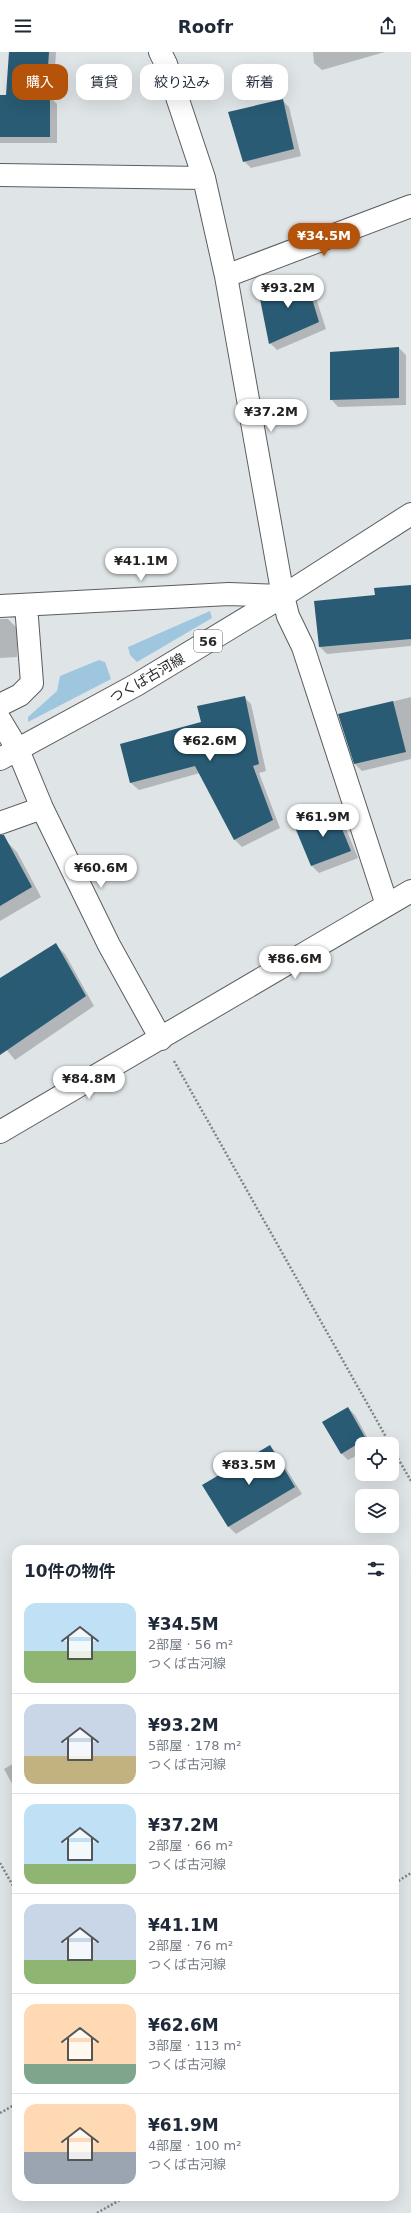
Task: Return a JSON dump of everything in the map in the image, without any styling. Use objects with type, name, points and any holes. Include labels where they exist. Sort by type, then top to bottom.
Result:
[{"type":"street","points":[[160,52],[169,71],[204,178],[226,276],[283,596],[288,616],[302,647],[387,905]]},
{"type":"street","points":[[0,175],[204,178]]},
{"type":"street","points":[[226,276],[411,206]]},
{"type":"street","name":"つくば古河線","points":[[9,754],[136,685],[283,596],[411,514]]},
{"type":"street","points":[[0,606],[228,594],[283,596]]},
{"type":"street","points":[[0,705],[20,695],[32,683],[26,605]]},
{"type":"street","points":[[0,720],[9,754],[42,808],[109,945],[161,1039]]},
{"type":"street","points":[[0,823],[42,808]]},
{"type":"street","points":[[0,1132],[161,1039],[411,891]]},
{"type":"path","points":[[161,1039],[386,1437]]},
{"type":"path","points":[[399,1460],[411,1481]]},
{"type":"path","points":[[0,1863],[12,1884]]},
{"type":"path","points":[[399,1880],[411,1873]]},
{"type":"path","points":[[0,2113],[12,2106]]},
{"type":"path","points":[[97,2213],[117,2201]]},
{"type":"shaded area","points":[[210,611],[212,618],[137,662],[130,655],[128,647]]},
{"type":"shaded area","points":[[99,660],[105,662],[111,679],[28,722],[28,717],[57,691],[60,676]]},
{"type":"building","points":[[9,52],[49,52],[48,64],[12,64],[12,100],[50,100],[50,137],[0,137],[0,95],[6,95]]},
{"type":"building","points":[[283,100],[294,149],[243,162],[228,112]]},
{"type":"building","points":[[305,275],[319,322],[269,344],[259,294]]},
{"type":"building","points":[[399,347],[399,398],[330,400],[330,352]]},
{"type":"building","points":[[411,585],[411,639],[319,647],[314,601],[375,595],[374,588]]},
{"type":"building","points":[[245,696],[259,764],[253,766],[273,820],[234,840],[195,766],[130,783],[120,744],[201,722],[197,706]]},
{"type":"building","points":[[393,701],[406,752],[354,764],[338,714]]},
{"type":"building","points":[[334,809],[351,851],[311,866],[294,825]]},
{"type":"building","points":[[0,835],[4,835],[32,887],[0,906]]},
{"type":"building","points":[[56,943],[86,996],[0,1055],[0,978]]},
{"type":"building","points":[[348,1407],[365,1437],[355,1437],[355,1446],[341,1454],[322,1422]]},
{"type":"building","points":[[270,1445],[295,1487],[228,1527],[202,1485]]}]
